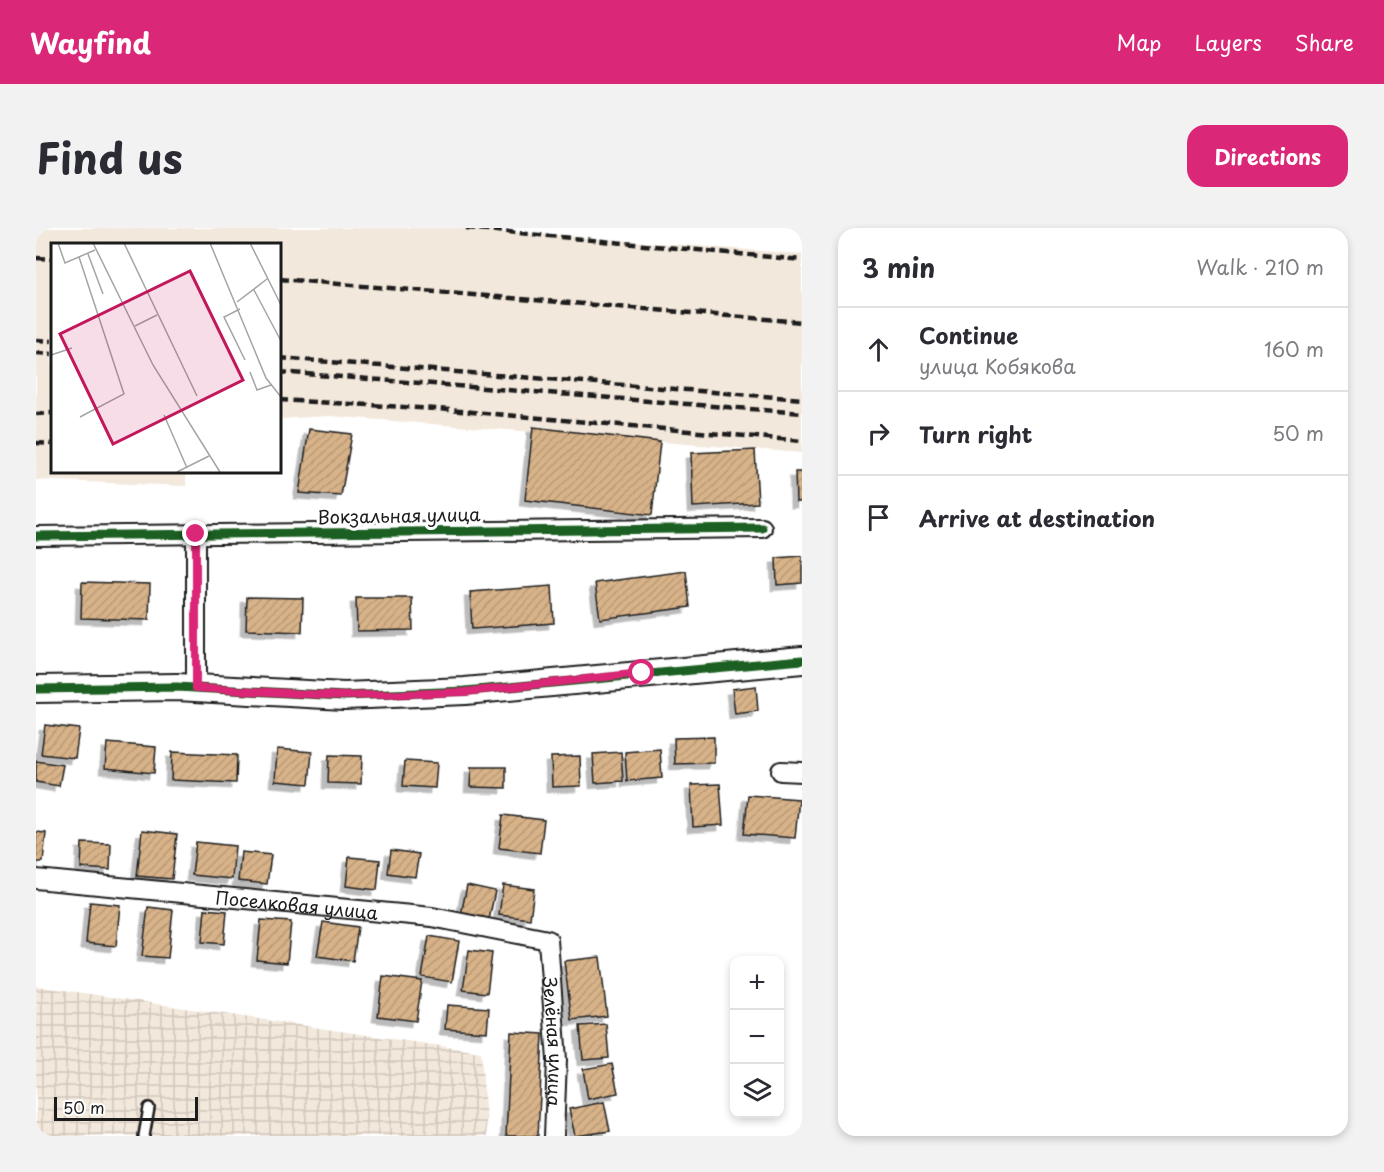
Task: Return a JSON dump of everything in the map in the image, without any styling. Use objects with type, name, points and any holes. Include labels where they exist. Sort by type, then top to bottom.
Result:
[{"type":"street","name":"Вокзальная улица","points":[[36,536],[762,528]]},
{"type":"street","points":[[196,534],[196,688]]},
{"type":"street","points":[[36,688],[196,688],[344,696],[465,692],[802,660]]},
{"type":"street","points":[[781,771],[802,772]]},
{"type":"street","name":"Поселковая улица","points":[[36,879],[432,917],[548,940],[548,948]]},
{"type":"street","name":"Зелёная улица","points":[[548,948],[557,1060],[554,1136]]},
{"type":"lane","points":[[144,1136],[148,1108]]},
{"type":"shaded area","points":[[36,228],[462,228],[802,254],[802,453],[329,416],[280,419],[280,243],[51,243],[51,472],[186,472],[186,486],[36,480]]},
{"type":"shaded area","points":[[36,986],[481,1052],[487,1136],[36,1136]]},
{"type":"building","points":[[533,427],[660,442],[652,515],[525,500]]},
{"type":"building","points":[[309,429],[352,434],[341,496],[299,493]]},
{"type":"building","points":[[755,450],[758,503],[693,507],[691,453]]},
{"type":"building","points":[[795,472],[802,472],[802,502],[796,502]]},
{"type":"building","points":[[802,556],[802,583],[777,585],[776,558]]},
{"type":"building","points":[[686,571],[690,607],[600,619],[595,583]]},
{"type":"building","points":[[82,582],[150,584],[149,620],[81,618]]},
{"type":"building","points":[[552,586],[554,623],[472,629],[470,592]]},
{"type":"building","points":[[247,597],[303,598],[302,632],[246,630]]},
{"type":"building","points":[[356,598],[412,598],[413,630],[357,631]]},
{"type":"building","points":[[756,686],[758,711],[735,714],[732,689]]},
{"type":"building","points":[[45,725],[79,729],[75,758],[41,754]]},
{"type":"building","points":[[714,737],[714,763],[675,764],[674,738]]},
{"type":"building","points":[[107,743],[156,747],[154,773],[105,768]]},
{"type":"building","points":[[277,749],[312,752],[309,784],[275,781]]},
{"type":"building","points":[[660,749],[662,778],[627,781],[625,752]]},
{"type":"building","points":[[172,752],[237,755],[236,783],[171,780]]},
{"type":"building","points":[[621,752],[623,781],[595,783],[593,754]]},
{"type":"building","points":[[329,755],[362,756],[361,784],[328,783]]},
{"type":"building","points":[[580,756],[581,786],[552,787],[551,757]]},
{"type":"building","points":[[36,761],[63,765],[59,786],[36,782]]},
{"type":"building","points":[[405,761],[437,763],[435,788],[403,786]]},
{"type":"building","points":[[471,767],[506,767],[506,788],[470,787]]},
{"type":"building","points":[[720,784],[723,825],[693,827],[691,785]]},
{"type":"building","points":[[748,795],[799,799],[795,838],[744,834]]},
{"type":"building","points":[[503,815],[544,820],[540,853],[499,848]]},
{"type":"building","points":[[142,830],[177,834],[172,879],[137,876]]},
{"type":"building","points":[[36,832],[46,833],[43,862],[36,862]]},
{"type":"building","points":[[196,842],[235,846],[232,879],[192,875]]},
{"type":"building","points":[[82,843],[111,844],[110,870],[81,868]]},
{"type":"building","points":[[391,850],[419,854],[415,877],[388,873]]},
{"type":"building","points":[[241,852],[271,855],[267,884],[238,881]]},
{"type":"building","points":[[349,857],[380,860],[377,890],[346,886]]},
{"type":"building","points":[[467,885],[495,891],[489,920],[461,915]]},
{"type":"building","points":[[503,885],[534,889],[530,919],[499,915]]},
{"type":"building","points":[[90,902],[120,905],[116,946],[86,943]]},
{"type":"building","points":[[148,907],[173,910],[168,958],[142,956]]},
{"type":"building","points":[[205,909],[227,911],[224,944],[202,942]]},
{"type":"building","points":[[261,920],[291,922],[287,963],[257,960]]},
{"type":"building","points":[[323,922],[358,927],[353,961],[317,956]]},
{"type":"building","points":[[429,936],[459,941],[452,982],[422,977]]},
{"type":"building","points":[[469,950],[492,953],[487,993],[463,990]]},
{"type":"building","points":[[600,957],[607,1016],[572,1020],[564,961]]},
{"type":"building","points":[[383,976],[422,981],[416,1021],[378,1016]]},
{"type":"building","points":[[447,1005],[489,1008],[487,1032],[445,1029]]},
{"type":"building","points":[[606,1024],[609,1058],[583,1060],[580,1026]]},
{"type":"building","points":[[511,1032],[543,1034],[538,1136],[506,1136]]},
{"type":"building","points":[[612,1064],[618,1093],[588,1099],[583,1069]]},
{"type":"building","points":[[604,1102],[610,1131],[575,1136],[569,1109]]},
{"type":"railway","points":[[466,228],[802,260]]},
{"type":"railway","points":[[36,258],[51,259]]},
{"type":"railway","points":[[280,279],[802,322]]},
{"type":"railway","points":[[36,340],[51,341]]},
{"type":"railway","points":[[36,353],[51,354]]},
{"type":"railway","points":[[280,358],[802,399]]},
{"type":"railway","points":[[280,372],[802,413]]},
{"type":"railway","points":[[280,400],[438,409],[802,441]]},
{"type":"railway","points":[[36,414],[51,413]]},
{"type":"railway","points":[[36,443],[51,444]]},
{"type":"cycle path","points":[[36,536],[762,528]]},
{"type":"cycle path","points":[[36,689],[177,687],[344,696],[465,691],[802,660]]},
{"type":"route","points":[[196,534],[196,688],[344,696],[465,692],[642,673]]}]
